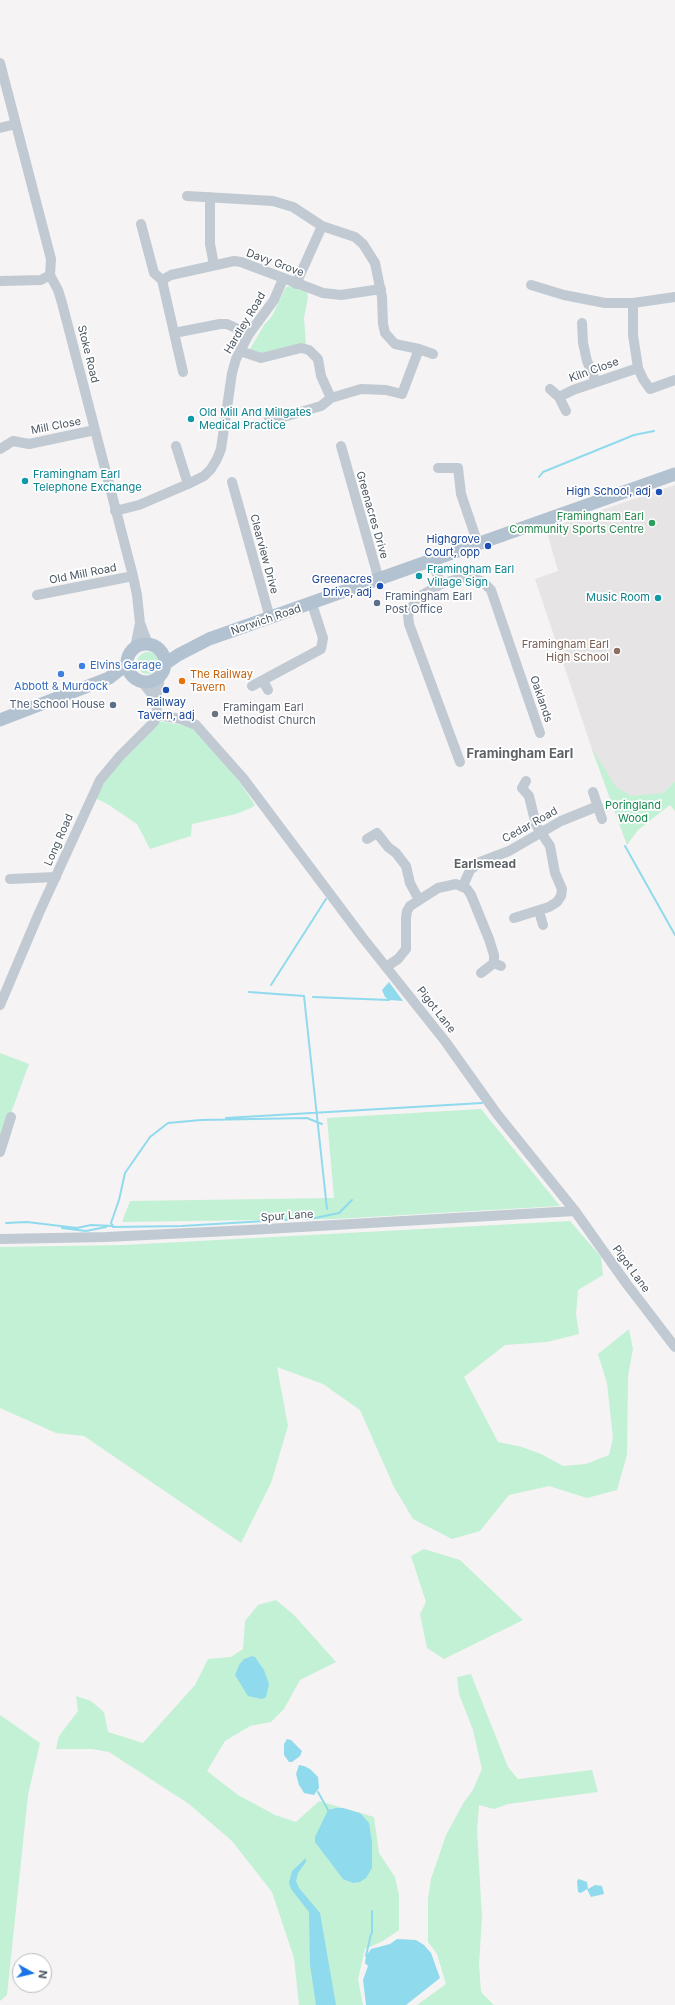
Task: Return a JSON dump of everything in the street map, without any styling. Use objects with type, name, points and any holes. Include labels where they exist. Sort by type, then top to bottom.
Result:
[{"type":"main road","name":"Norwich Road","points":[[166,664],[178,655],[197,646],[270,618],[675,474]]},
{"type":"main road","name":"Norwich Road","points":[[153,646],[169,649],[197,646]]},
{"type":"main road","points":[[0,720],[110,678],[127,664],[129,656],[135,648],[153,646],[165,658],[166,664],[160,677],[154,681],[110,678]]},
{"type":"main road","points":[[127,664],[138,679]]},
{"type":"street","name":"Stoke Road","points":[[0,63],[51,259],[50,275],[58,290],[62,303],[133,576],[137,594],[140,624],[135,648]]},
{"type":"street","points":[[0,128],[16,124]]},
{"type":"street","points":[[187,196],[273,201],[293,207],[322,226],[355,237],[363,244],[375,263],[381,289],[383,324],[389,340],[395,344],[419,349],[433,354]]},
{"type":"street","points":[[210,197],[209,227],[214,265]]},
{"type":"street","points":[[141,224],[154,273],[162,280],[183,372]]},
{"type":"street","points":[[296,284],[322,226]]},
{"type":"street","name":"Davy Grove","points":[[162,280],[171,275],[214,265],[229,262],[241,262],[296,284],[332,295],[342,295],[381,289]]},
{"type":"street","points":[[0,280],[41,280],[50,275]]},
{"type":"street","name":"Hardley Road","points":[[115,511],[139,505],[188,484],[204,476],[211,469],[221,449],[232,373],[236,359],[249,334],[274,300],[283,279]]},
{"type":"street","points":[[530,285],[606,303],[633,302],[675,297]]},
{"type":"street","points":[[633,302],[633,335],[638,368],[650,389],[675,380]]},
{"type":"street","points":[[582,323],[582,343],[587,361],[596,382]]},
{"type":"street","points":[[174,333],[227,324],[249,334]]},
{"type":"street","points":[[240,351],[256,358],[261,358],[301,348],[309,350],[318,359],[321,376],[331,398]]},
{"type":"street","points":[[269,418],[280,418],[321,406],[331,398],[361,389],[386,390],[402,394],[419,349]]},
{"type":"street","name":"Kiln Close","points":[[559,397],[573,390],[638,368]]},
{"type":"street","points":[[550,389],[559,397],[566,411]]},
{"type":"street","name":"Mill Close","points":[[0,449],[13,441],[29,444],[95,430]]},
{"type":"street","points":[[176,446],[188,484]]},
{"type":"street","name":"Greenacres Drive","points":[[341,446],[379,580]]},
{"type":"street","points":[[438,468],[463,467],[461,494],[478,544]]},
{"type":"street","name":"Clearview Drive","points":[[232,482],[270,618]]},
{"type":"street","points":[[432,561],[441,584]]},
{"type":"street","name":"Old Mill Road","points":[[37,595],[133,576]]},
{"type":"street","name":"Oaklands","points":[[460,762],[409,624],[408,614],[417,598],[441,584],[468,576],[483,582],[491,590],[540,733]]},
{"type":"street","points":[[252,686],[321,649],[323,638],[312,604]]},
{"type":"street","name":"Stoke Road","points":[[140,624],[153,646]]},
{"type":"street","points":[[157,715],[156,699],[160,677]]},
{"type":"street","points":[[138,679],[156,699]]},
{"type":"street","points":[[263,681],[268,690]]},
{"type":"street","name":"Long Road","points":[[0,1004],[100,780],[120,756],[148,728],[157,715]]},
{"type":"street","name":"Pigot Lane","points":[[157,715],[181,719],[196,725],[243,778],[273,821],[445,1041],[521,1145],[575,1211],[626,1283],[675,1346]]},
{"type":"street","points":[[514,918],[539,911],[557,902],[561,896],[562,888],[556,873],[550,846],[542,831],[536,824],[530,796],[522,786]]},
{"type":"street","points":[[593,792],[602,819]]},
{"type":"street","name":"Cedar Road","points":[[462,886],[470,870],[480,862],[509,851],[561,821],[598,806]]},
{"type":"street","points":[[367,839],[380,830],[388,847],[396,853],[406,866],[410,883],[419,900]]},
{"type":"street","points":[[10,879],[56,877]]},
{"type":"street","points":[[386,967],[398,959],[406,949],[407,911],[419,900],[438,888],[447,884],[456,884],[467,889],[474,902],[497,964],[482,972]]},
{"type":"street","points":[[539,911],[543,926]]},
{"type":"street","points":[[0,1152],[11,1117]]},
{"type":"street","name":"Spur Lane","points":[[0,1239],[106,1237],[575,1211]]},
{"type":"shaded area","name":"Framingham Earl High School","points":[[675,485],[675,781],[663,793],[627,845],[592,749],[535,579],[558,571],[546,529]]},
{"type":"green space","points":[[291,286],[307,292],[308,297],[304,318],[306,344],[269,354],[251,353],[250,349],[264,325],[272,316],[286,287]]},
{"type":"green space","points":[[148,652],[156,655],[159,663],[156,671],[148,674],[140,671],[137,663],[140,655]]},
{"type":"green space","points":[[157,721],[188,726],[199,732],[241,784],[255,805],[236,814],[192,824],[191,836],[150,849],[137,824],[109,805],[95,798],[112,770]]},
{"type":"green space","name":"Poringland Wood","points":[[592,749],[616,787],[631,796],[663,793],[675,781],[675,811],[670,805],[638,830],[627,845]]},
{"type":"green space","points":[[0,1053],[29,1064],[0,1143]]},
{"type":"green space","points":[[481,1109],[560,1206],[334,1219],[122,1222],[130,1201],[334,1198],[327,1118]]},
{"type":"green space","points":[[570,1221],[601,1257],[603,1275],[578,1290],[576,1314],[579,1334],[547,1342],[505,1345],[464,1377],[498,1442],[522,1447],[541,1454],[563,1466],[586,1464],[609,1455],[613,1438],[607,1383],[598,1354],[629,1329],[633,1349],[628,1376],[627,1455],[617,1490],[587,1498],[549,1486],[509,1495],[480,1531],[452,1539],[413,1519],[394,1487],[360,1410],[323,1384],[277,1367],[288,1426],[271,1483],[241,1543],[84,1436],[56,1433],[0,1408],[0,1247],[124,1245]]},
{"type":"green space","points":[[424,1549],[460,1560],[523,1620],[444,1659],[427,1648],[420,1614],[426,1602],[411,1556]]},
{"type":"green space","points":[[276,1600],[294,1615],[336,1662],[300,1680],[284,1709],[271,1722],[250,1726],[225,1741],[207,1771],[238,1795],[275,1815],[296,1822],[319,1801],[374,1817],[379,1853],[395,1877],[399,1895],[399,1930],[383,1941],[365,1949],[358,1979],[363,2005],[299,2005],[294,1958],[272,1892],[232,1841],[189,1804],[109,1752],[92,1749],[56,1749],[59,1736],[78,1711],[76,1696],[91,1701],[104,1712],[108,1732],[143,1743],[195,1685],[208,1659],[231,1657],[243,1649],[245,1621],[258,1605]]},
{"type":"green space","points":[[471,1674],[508,1767],[518,1779],[592,1770],[598,1792],[508,1804],[494,1809],[479,1805],[477,1830],[482,1918],[479,1964],[481,1992],[494,2005],[417,2005],[446,1984],[437,1954],[428,1942],[428,1899],[431,1879],[446,1835],[464,1802],[473,1790],[482,1769],[473,1730],[459,1694],[457,1677]]},
{"type":"green space","points":[[0,1715],[40,1743],[28,1795],[7,1995],[0,2001]]},
{"type":"water","points":[[389,982],[403,1001],[389,1000],[385,997],[382,990]]},
{"type":"water","points":[[252,1656],[255,1657],[264,1670],[269,1684],[266,1697],[262,1699],[248,1696],[235,1675],[239,1665],[244,1659]]},
{"type":"water","points":[[287,1739],[291,1740],[302,1751],[300,1756],[292,1762],[289,1762],[284,1755],[284,1744]]},
{"type":"water","points":[[299,1765],[310,1769],[318,1777],[319,1788],[314,1795],[304,1793],[299,1785],[296,1774]]},
{"type":"water","points":[[343,1808],[360,1813],[369,1823],[372,1842],[372,1868],[366,1878],[360,1882],[353,1883],[343,1879],[315,1842],[315,1837],[328,1810]]},
{"type":"water","points":[[306,1858],[306,1862],[298,1873],[296,1881],[299,1888],[320,1913],[336,2005],[316,2005],[310,1965],[309,1912],[291,1889],[289,1883],[292,1871]]},
{"type":"water","points":[[579,1879],[587,1882],[588,1889],[595,1885],[602,1886],[604,1894],[591,1897],[587,1889],[581,1893],[578,1892],[577,1881]]},
{"type":"water","points":[[397,1939],[416,1940],[424,1945],[431,1953],[440,1978],[406,2005],[366,2005],[363,1980],[368,1966],[365,1963],[366,1956],[371,1949],[390,1944]]},
{"type":"waterway","points":[[539,477],[543,472],[634,435],[654,431]]},
{"type":"waterway","points":[[625,846],[675,935]]},
{"type":"waterway","points":[[271,985],[326,899]]},
{"type":"waterway","points":[[249,992],[304,996],[327,1209]]},
{"type":"waterway","points":[[313,997],[389,1000]]},
{"type":"waterway","points":[[226,1118],[482,1103]]},
{"type":"waterway","points":[[6,1223],[27,1222],[77,1228],[91,1225],[113,1226],[111,1223],[119,1200],[125,1173],[150,1137],[168,1123],[201,1120],[307,1118],[322,1124]]},
{"type":"waterway","points":[[113,1227],[182,1226],[315,1218],[339,1213],[352,1200]]},
{"type":"waterway","points":[[62,1228],[86,1231],[106,1227]]},
{"type":"waterway","points":[[318,1792],[328,1810]]},
{"type":"waterway","points":[[372,1911],[372,1933]]},
{"type":"waterway","points":[[366,1956],[371,1934]]},
{"type":"place","name":"Old Mill And Millgates Medical Practice","points":[[191,419]]},
{"type":"place","name":"Framingham Earl Telephone Exchange","points":[[25,481]]},
{"type":"place","name":"High School, adj","points":[[659,492]]},
{"type":"place","name":"Framingham Earl Community Sports Centre","points":[[652,523]]},
{"type":"place","name":"Highgrove Court, opp","points":[[488,546]]},
{"type":"place","name":"Framingham Earl Village Sign","points":[[419,576]]},
{"type":"place","name":"Greenacres Drive, adj","points":[[380,586]]},
{"type":"place","name":"Music Room","points":[[658,598]]},
{"type":"place","name":"Framingham Earl Post Office","points":[[377,603]]},
{"type":"place","name":"Framingham Earl High School","points":[[617,651]]},
{"type":"place","name":"Elvins Garage","points":[[82,666]]},
{"type":"place","name":"Abbott & Murdock","points":[[61,674]]},
{"type":"place","name":"The Railway Tavern","points":[[182,681]]},
{"type":"place","name":"Railway Tavern, adj","points":[[166,690]]},
{"type":"place","name":"The School House","points":[[113,705]]},
{"type":"place","name":"Framingam Earl Methodist Church","points":[[215,714]]},
{"type":"district","name":"Framingham Earl","points":[[520,754]]},
{"type":"district","name":"Earlsmead","points":[[485,864]]}]
